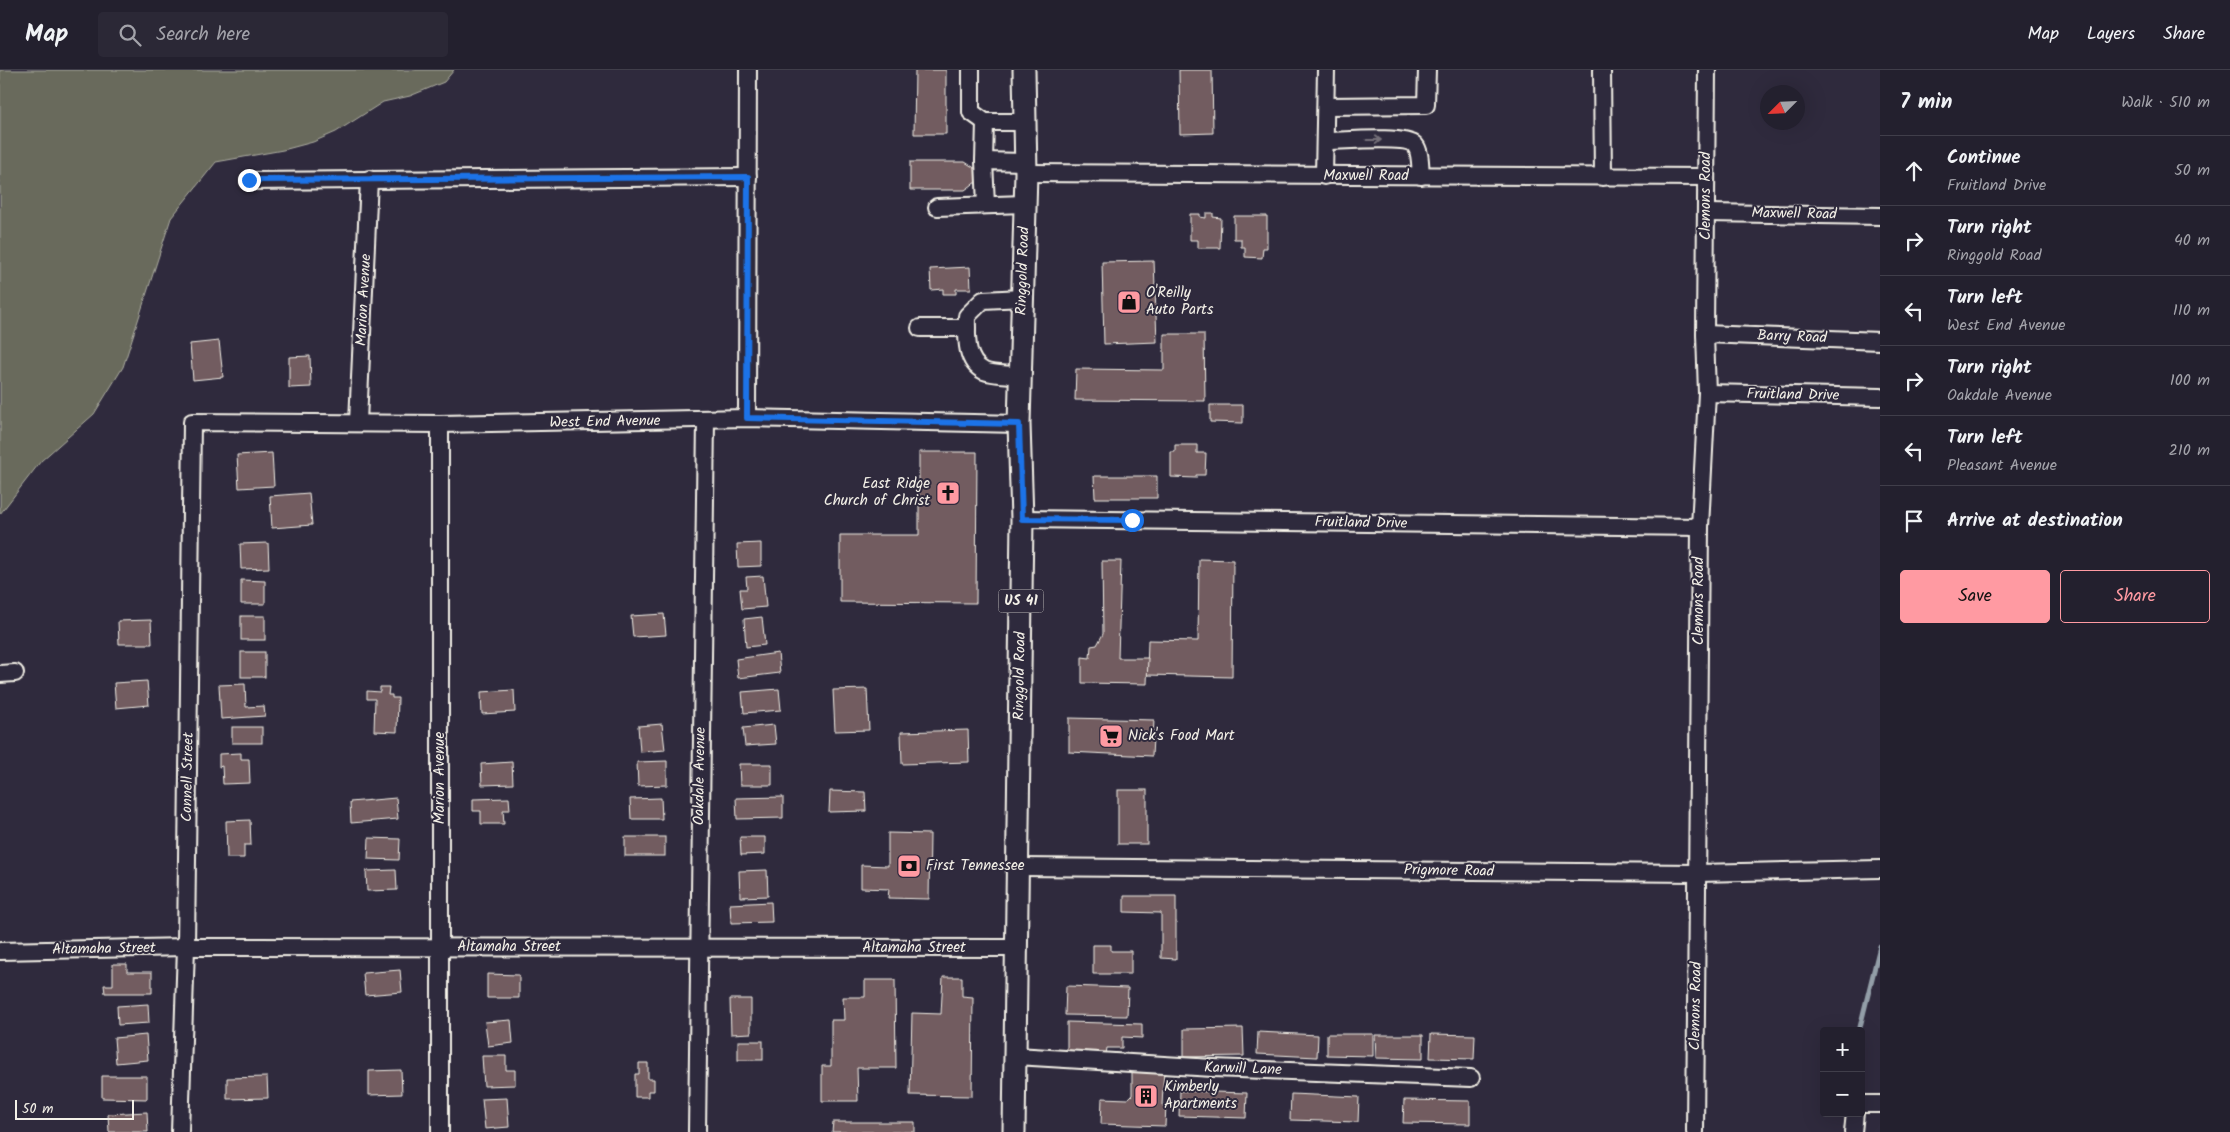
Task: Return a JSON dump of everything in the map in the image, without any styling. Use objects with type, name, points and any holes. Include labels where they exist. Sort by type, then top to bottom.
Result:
[{"type":"main road","name":"Ringgold Road","points":[[1014,1132],[1018,948],[1022,519],[1019,424],[1026,168],[1024,70]]},
{"type":"street","points":[[747,418],[748,70]]},
{"type":"street","points":[[971,70],[971,112],[985,122],[1025,122]]},
{"type":"street","points":[[1324,176],[1326,70]]},
{"type":"street","points":[[1326,106],[1426,104],[1427,70]]},
{"type":"street","points":[[1602,70],[1603,177]]},
{"type":"street","name":"Clemons Road","points":[[1695,1132],[1700,527],[1707,394],[1704,334],[1707,213],[1707,70]]},
{"type":"street","points":[[985,122],[986,205]]},
{"type":"street","points":[[1325,141],[1370,140],[1410,142],[1417,150],[1421,176]]},
{"type":"street","name":"Maxwell Road","points":[[984,161],[1026,168],[1324,176],[1706,177]]},
{"type":"street","points":[[249,180],[748,177]]},
{"type":"street","name":"Marion Avenue","points":[[358,422],[369,179]]},
{"type":"street","points":[[937,207],[1025,204]]},
{"type":"street","name":"Maxwell Road","points":[[1707,213],[1880,216]]},
{"type":"street","points":[[1020,376],[983,370],[974,361],[967,348],[967,316],[983,300],[1022,298]]},
{"type":"street","points":[[920,328],[967,328]]},
{"type":"street","name":"Barry Road","points":[[1704,334],[1880,340]]},
{"type":"street","name":"Fruitland Drive","points":[[1707,394],[1880,397]]},
{"type":"street","name":"West End Avenue","points":[[192,422],[440,424],[747,418],[1019,424]]},
{"type":"street","name":"Oakdale Avenue","points":[[697,1132],[706,420]]},
{"type":"street","name":"Connell Street","points":[[180,1132],[186,947],[192,422]]},
{"type":"street","name":"Marion Avenue","points":[[440,424],[440,1132]]},
{"type":"street","name":"Fruitland Drive","points":[[1022,519],[1700,527]]},
{"type":"street","name":"Prigmore Road","points":[[1019,867],[1698,873],[1880,869]]},
{"type":"street","name":"Altamaha Street","points":[[0,951],[186,947],[1018,948]]},
{"type":"street","name":"Karwill Lane","points":[[1016,1056],[1213,1068],[1471,1078]]},
{"type":"street","points":[[1865,1104],[1880,1104]]},
{"type":"street","points":[[1853,1132],[1854,1117]]},
{"type":"green space","points":[[0,70],[454,70],[444,82],[410,96],[383,102],[336,132],[313,142],[283,150],[216,162],[171,218],[123,367],[94,414],[41,461],[0,514]]},
{"type":"building","points":[[915,70],[946,70],[946,134],[914,134]]},
{"type":"building","points":[[1179,70],[1212,70],[1213,133],[1180,134]]},
{"type":"building","points":[[910,162],[965,162],[981,172],[980,179],[965,190],[910,190]]},
{"type":"building","points":[[1206,213],[1213,213],[1213,217],[1221,218],[1220,248],[1198,248],[1198,240],[1190,240],[1190,214],[1200,214],[1200,217],[1206,218]]},
{"type":"building","points":[[1234,216],[1267,216],[1267,248],[1263,248],[1262,258],[1245,257],[1245,247],[1241,247],[1241,239],[1234,239]]},
{"type":"building","name":"O'Reilly Auto Parts","points":[[1154,261],[1157,342],[1104,344],[1102,262]]},
{"type":"building","points":[[970,267],[971,289],[956,289],[956,294],[943,294],[943,289],[931,290],[930,269]]},
{"type":"building","points":[[1164,334],[1204,334],[1205,401],[1075,400],[1076,369],[1164,370]]},
{"type":"building","points":[[219,341],[223,377],[193,380],[190,344]]},
{"type":"building","points":[[310,356],[311,387],[289,388],[289,357]]},
{"type":"building","points":[[1210,405],[1243,405],[1243,423],[1210,422]]},
{"type":"building","points":[[1175,445],[1197,445],[1197,453],[1206,453],[1205,475],[1196,475],[1196,478],[1171,477],[1171,452],[1175,452]]},
{"type":"building","name":"East Ridge Church of Christ","points":[[919,452],[977,452],[976,603],[840,602],[840,535],[919,535]]},
{"type":"building","points":[[272,453],[274,486],[239,488],[237,455]]},
{"type":"building","points":[[1094,476],[1157,476],[1157,498],[1095,498]]},
{"type":"building","points":[[309,493],[312,525],[272,528],[270,496]]},
{"type":"building","points":[[268,543],[269,568],[241,569],[240,544]]},
{"type":"building","points":[[761,543],[761,566],[738,567],[737,544]]},
{"type":"building","points":[[1199,559],[1233,560],[1232,677],[1147,675],[1148,640],[1198,641]]},
{"type":"building","points":[[1102,561],[1121,561],[1118,658],[1148,658],[1147,684],[1082,683],[1082,657],[1090,658],[1091,646],[1097,645],[1103,634]]},
{"type":"building","points":[[763,576],[766,607],[742,609],[740,589],[747,589],[746,577]]},
{"type":"building","points":[[241,580],[265,581],[265,604],[241,604]]},
{"type":"building","points":[[664,614],[666,635],[633,637],[631,616]]},
{"type":"building","points":[[241,616],[265,616],[265,640],[241,640]]},
{"type":"building","points":[[762,617],[765,645],[746,647],[744,619]]},
{"type":"building","points":[[151,620],[152,644],[119,644],[118,621]]},
{"type":"building","points":[[241,652],[265,652],[265,677],[241,677]]},
{"type":"building","points":[[778,653],[780,673],[738,678],[736,659]]},
{"type":"building","points":[[147,681],[149,705],[116,708],[114,683]]},
{"type":"building","points":[[245,684],[246,707],[264,706],[265,716],[221,719],[219,685]]},
{"type":"building","points":[[380,687],[389,687],[388,695],[392,695],[392,698],[398,698],[397,732],[374,731],[375,699],[367,699],[367,691],[380,692]]},
{"type":"building","points":[[779,689],[781,710],[744,713],[742,692]]},
{"type":"building","points":[[867,689],[869,730],[835,731],[833,690]]},
{"type":"building","points":[[514,690],[515,712],[482,714],[481,692]]},
{"type":"building","name":"Nick's Food Mart","points":[[1069,718],[1154,720],[1152,756],[1069,752]]},
{"type":"building","points":[[662,724],[665,750],[640,752],[638,726]]},
{"type":"building","points":[[774,725],[776,744],[745,746],[743,728]]},
{"type":"building","points":[[232,727],[262,727],[262,743],[232,743]]},
{"type":"building","points":[[968,730],[969,762],[902,764],[901,732]]},
{"type":"building","points":[[241,753],[241,759],[249,759],[250,783],[223,784],[222,766],[219,767],[219,754]]},
{"type":"building","points":[[667,761],[667,785],[638,786],[637,762]]},
{"type":"building","points":[[512,762],[513,784],[482,785],[481,764]]},
{"type":"building","points":[[739,764],[772,764],[772,785],[740,785]]},
{"type":"building","points":[[1118,790],[1147,790],[1147,844],[1118,844]]},
{"type":"building","points":[[830,791],[865,792],[866,811],[829,812]]},
{"type":"building","points":[[783,797],[783,818],[737,819],[736,798]]},
{"type":"building","points":[[396,798],[398,819],[351,823],[350,802]]},
{"type":"building","points":[[509,798],[510,810],[503,810],[504,824],[481,824],[481,811],[473,811],[473,799]]},
{"type":"building","points":[[661,798],[662,819],[631,819],[630,799]]},
{"type":"building","points":[[250,820],[251,845],[244,845],[244,858],[227,858],[226,821]]},
{"type":"building","name":"First Tennessee","points":[[888,833],[930,834],[929,899],[888,898],[889,889],[861,888],[861,865],[888,866]]},
{"type":"building","points":[[625,837],[665,837],[665,856],[625,856]]},
{"type":"building","points":[[740,837],[765,837],[765,854],[741,855]]},
{"type":"building","points":[[369,838],[400,839],[399,860],[368,859]]},
{"type":"building","points":[[396,870],[397,890],[367,891],[366,871]]},
{"type":"building","points":[[767,870],[768,896],[740,897],[739,871]]},
{"type":"building","points":[[1124,896],[1176,896],[1176,959],[1161,958],[1161,913],[1124,912]]},
{"type":"building","points":[[771,902],[772,922],[731,923],[730,904]]},
{"type":"building","points":[[1093,945],[1111,945],[1111,951],[1131,951],[1131,974],[1093,974]]},
{"type":"building","points":[[113,964],[127,964],[127,972],[152,972],[152,993],[105,993],[104,985],[113,985]]},
{"type":"building","points":[[400,970],[402,992],[365,995],[363,973]]},
{"type":"building","points":[[487,974],[519,975],[519,998],[487,998]]},
{"type":"building","points":[[943,977],[962,977],[962,996],[973,997],[972,1096],[910,1095],[912,1013],[941,1014]]},
{"type":"building","points":[[865,980],[895,980],[896,1068],[857,1068],[858,1101],[822,1101],[822,1066],[831,1066],[831,1020],[844,1020],[843,997],[865,997]]},
{"type":"building","points":[[1066,986],[1128,988],[1127,1016],[1065,1015]]},
{"type":"building","points":[[730,999],[751,999],[751,1033],[731,1034]]},
{"type":"building","points":[[148,1004],[149,1023],[118,1025],[117,1006]]},
{"type":"building","points":[[511,1020],[513,1043],[488,1046],[485,1022]]},
{"type":"building","points":[[1067,1022],[1142,1024],[1142,1038],[1122,1037],[1122,1048],[1107,1048],[1106,1054],[1067,1053]]},
{"type":"building","points":[[1243,1028],[1244,1056],[1184,1057],[1184,1029]]},
{"type":"building","points":[[1258,1032],[1318,1035],[1317,1057],[1257,1054]]},
{"type":"building","points":[[1327,1034],[1373,1034],[1373,1056],[1327,1055]]},
{"type":"building","points":[[1431,1034],[1475,1035],[1474,1059],[1430,1058]]},
{"type":"building","points":[[146,1035],[148,1060],[116,1063],[114,1038]]},
{"type":"building","points":[[1375,1035],[1423,1035],[1423,1059],[1376,1058]]},
{"type":"building","points":[[738,1041],[763,1041],[763,1060],[738,1060]]},
{"type":"building","points":[[482,1056],[506,1056],[506,1070],[515,1070],[515,1085],[484,1086]]},
{"type":"building","points":[[639,1063],[648,1063],[648,1079],[654,1079],[654,1091],[648,1091],[648,1097],[635,1097],[635,1074],[639,1074]]},
{"type":"building","name":"Kimberly Apartments","points":[[1132,1069],[1164,1070],[1162,1105],[1166,1105],[1165,1126],[1101,1124],[1102,1098],[1128,1099],[1132,1095]]},
{"type":"building","points":[[401,1070],[402,1094],[369,1095],[369,1071]]},
{"type":"building","points":[[102,1076],[147,1076],[147,1099],[102,1098]]},
{"type":"building","points":[[267,1077],[268,1098],[227,1099],[227,1078]]},
{"type":"building","points":[[1180,1091],[1247,1093],[1246,1118],[1179,1116]]},
{"type":"building","points":[[1291,1094],[1359,1097],[1358,1122],[1290,1120]]},
{"type":"building","points":[[507,1098],[509,1127],[485,1129],[482,1099]]},
{"type":"building","points":[[1404,1100],[1470,1101],[1470,1124],[1403,1123]]},
{"type":"building","points":[[147,1112],[148,1132],[109,1132],[108,1114]]},
{"type":"building","points":[[833,1122],[915,1122],[915,1132],[832,1132]]},
{"type":"waterway","points":[[1860,1027],[1880,946]]},
{"type":"place","name":"O'Reilly Auto Parts","points":[[1129,302]]},
{"type":"place","name":"East Ridge Church of Christ","points":[[948,493]]},
{"type":"place","name":"Nick's Food Mart","points":[[1111,736]]},
{"type":"place","name":"First Tennessee","points":[[909,866]]},
{"type":"place","name":"Kimberly Apartments","points":[[1146,1096]]},
{"type":"route","points":[[249,180],[748,177],[747,418],[1019,424],[1022,519],[1132,520]]}]
